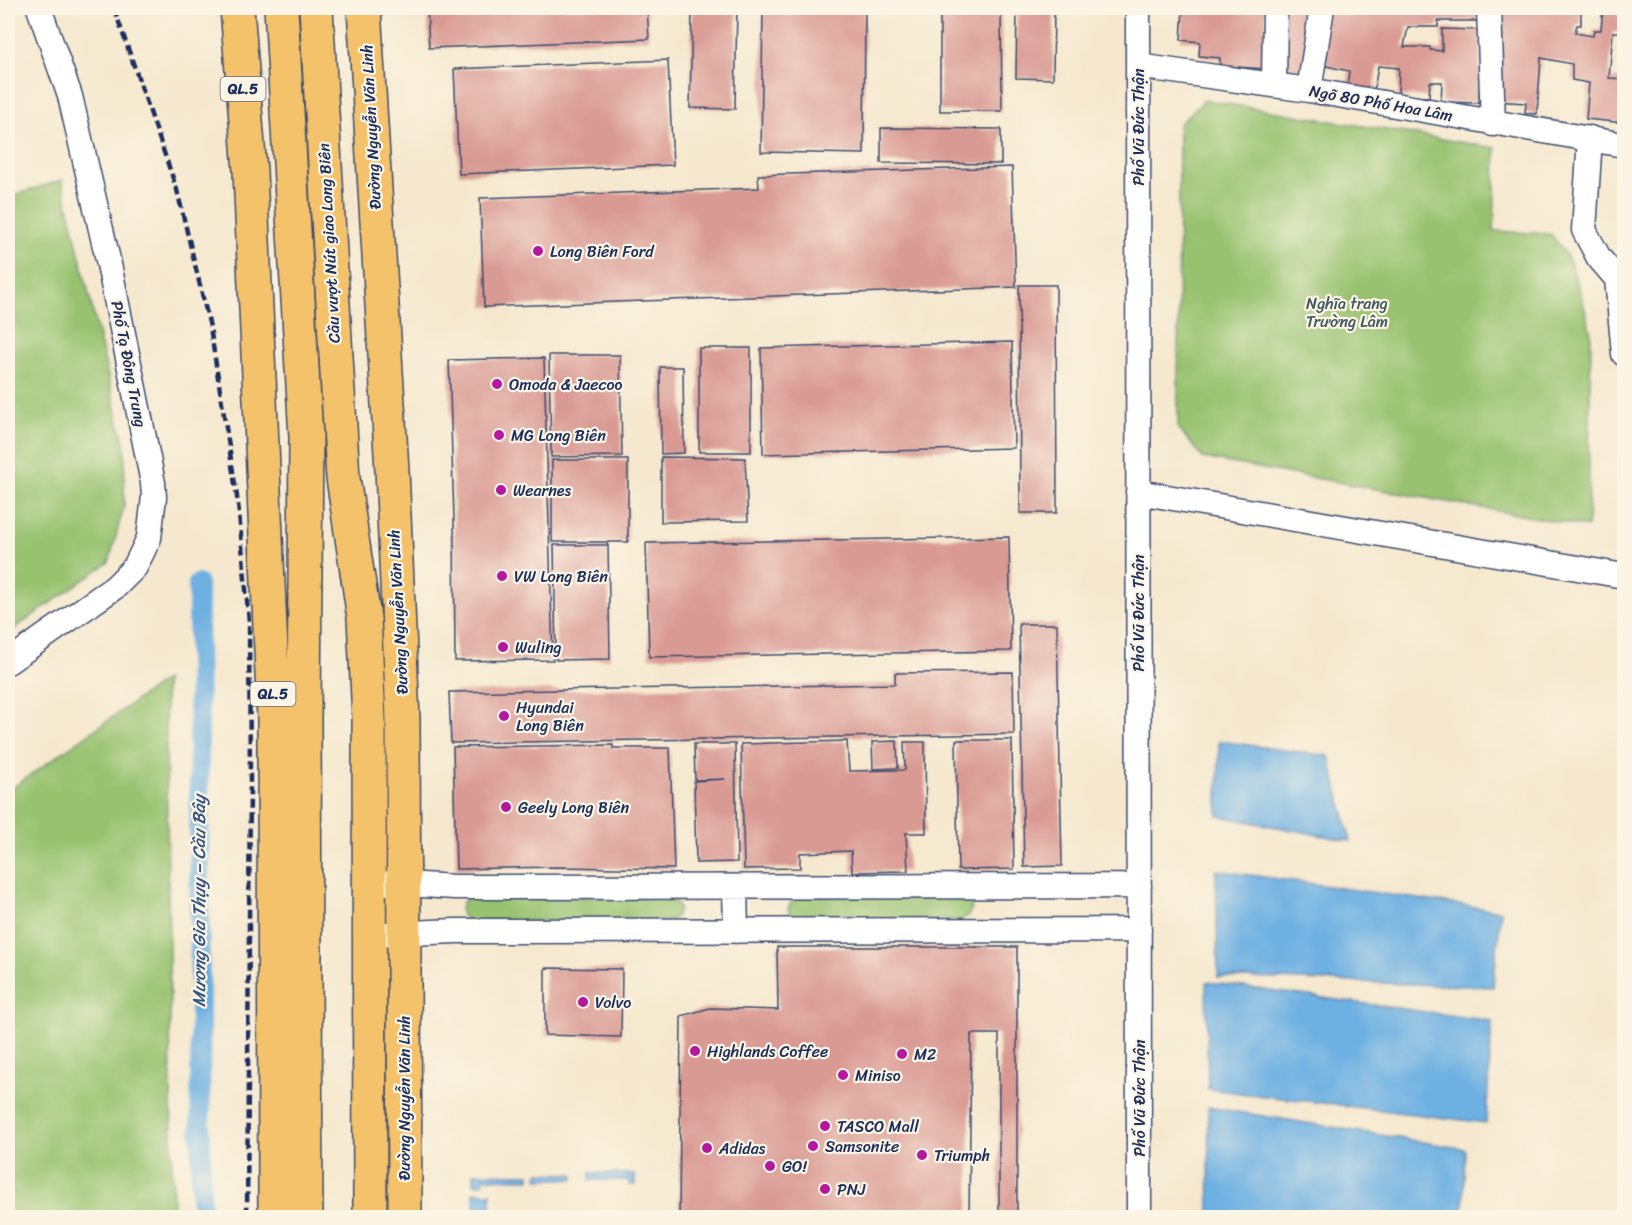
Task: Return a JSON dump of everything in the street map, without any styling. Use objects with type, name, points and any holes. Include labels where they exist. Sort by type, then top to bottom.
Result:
[{"type":"highway","name":"QL.5","points":[[237,8],[250,171],[296,1197],[275,1218]]},
{"type":"highway","name":"Cầu vượt Nút giao Long Biên","points":[[281,8],[306,437],[296,1197]]},
{"type":"highway","name":"Cầu vượt Nút giao Long Biên","points":[[316,8],[343,477]]},
{"type":"highway","name":"Đường Nguyễn Văn Linh","points":[[364,8],[392,470],[403,719],[405,1218]]},
{"type":"highway","points":[[364,618],[392,470]]},
{"type":"highway","name":"Đường Nguyễn Văn Linh","points":[[343,477],[364,618],[369,719],[370,1218]]},
{"type":"street","name":"Phố Tạ Đông Trung","points":[[8,662],[116,587],[135,567],[149,538],[154,497],[109,264],[72,107],[39,8]]},
{"type":"street","name":"Phố Vũ Đức Thận","points":[[1138,8],[1139,1218]]},
{"type":"street","points":[[1274,85],[1275,8]]},
{"type":"street","points":[[1309,90],[1322,8]]},
{"type":"street","points":[[1489,8],[1493,124]]},
{"type":"street","name":"Ngõ 80 Phố Hoa Lâm","points":[[1138,66],[1309,90],[1493,124],[1624,145]]},
{"type":"street","points":[[1590,138],[1584,230],[1599,258],[1617,279],[1624,354]]},
{"type":"street","points":[[1138,492],[1624,576]]},
{"type":"street","points":[[370,883],[455,887],[1138,886]]},
{"type":"street","points":[[735,887],[736,931]]},
{"type":"street","points":[[370,934],[455,931],[1139,930]]},
{"type":"green space","name":"Nghĩa trang Trường Lâm","points":[[1204,100],[1496,148],[1494,231],[1551,234],[1568,257],[1581,294],[1591,334],[1588,527],[1203,458],[1178,428],[1179,124]]},
{"type":"green space","points":[[62,180],[125,448],[124,506],[109,562],[8,633],[8,197]]},
{"type":"green space","points":[[165,680],[173,1217],[8,1217],[8,791]]},
{"type":"green space","points":[[802,896],[960,896],[972,908],[968,916],[960,920],[802,921],[793,918],[788,909],[792,900]]},
{"type":"green space","points":[[469,897],[668,897],[676,902],[679,909],[676,917],[668,921],[469,921],[463,917],[460,909]]},
{"type":"water","points":[[1219,741],[1329,756],[1351,841],[1218,816]]},
{"type":"water","points":[[1216,870],[1501,911],[1493,987],[1218,977]]},
{"type":"water","points":[[1206,982],[1492,1021],[1486,1123],[1208,1089]]},
{"type":"water","points":[[1208,1107],[1465,1149],[1463,1217],[1262,1218],[1210,1215]]},
{"type":"water","points":[[474,1173],[530,1174],[530,1179],[484,1178],[483,1184],[474,1184]]},
{"type":"water","points":[[538,1173],[574,1174],[574,1179],[538,1179]]},
{"type":"water","points":[[590,1173],[635,1174],[635,1185],[629,1185],[629,1180],[590,1180]]},
{"type":"water","points":[[474,1192],[491,1193],[491,1209],[474,1209]]},
{"type":"building","points":[[427,8],[647,8],[649,39],[429,48]]},
{"type":"building","points":[[692,8],[737,8],[735,109],[690,108]]},
{"type":"building","points":[[763,8],[865,8],[864,154],[761,152]]},
{"type":"building","points":[[940,8],[1001,8],[1002,111],[940,111]]},
{"type":"building","points":[[1017,8],[1054,8],[1053,79],[1016,78]]},
{"type":"building","points":[[1183,8],[1265,8],[1268,69],[1220,66],[1220,58],[1199,56],[1200,42],[1181,40]]},
{"type":"building","points":[[1280,8],[1319,8],[1306,82],[1276,78]]},
{"type":"building","points":[[1325,8],[1483,8],[1481,21],[1438,21],[1438,27],[1408,27],[1404,47],[1430,47],[1430,50],[1442,51],[1442,29],[1481,30],[1479,103],[1441,102],[1442,82],[1430,82],[1429,97],[1398,96],[1399,68],[1378,66],[1374,91],[1347,87],[1349,71],[1317,64]]},
{"type":"building","points":[[1495,8],[1581,8],[1581,25],[1577,25],[1575,33],[1593,36],[1594,30],[1601,30],[1603,8],[1624,8],[1622,32],[1613,32],[1609,78],[1624,79],[1624,123],[1586,119],[1589,83],[1572,80],[1572,64],[1541,58],[1537,114],[1525,113],[1526,103],[1494,101]]},
{"type":"building","points":[[668,60],[673,165],[459,174],[454,69]]},
{"type":"building","points":[[881,128],[1001,129],[1001,164],[881,163]]},
{"type":"building","points":[[1012,167],[1016,287],[484,307],[480,198],[759,188],[758,175]]},
{"type":"building","points":[[1019,285],[1056,285],[1057,513],[1020,513]]},
{"type":"building","points":[[1012,342],[1014,448],[763,454],[761,348]]},
{"type":"building","points":[[699,348],[751,348],[751,452],[699,452]]},
{"type":"building","points":[[549,355],[620,355],[622,456],[551,457]]},
{"type":"building","points":[[544,358],[553,660],[455,661],[454,519],[449,360]]},
{"type":"building","points":[[660,367],[683,367],[684,453],[661,454]]},
{"type":"building","points":[[661,457],[745,458],[748,521],[661,522]]},
{"type":"building","points":[[552,460],[628,460],[628,542],[552,542]]},
{"type":"building","points":[[1009,537],[1011,651],[649,657],[646,543]]},
{"type":"building","points":[[554,545],[608,545],[610,659],[556,660]]},
{"type":"building","points":[[1019,624],[1057,624],[1062,866],[1024,867]]},
{"type":"building","points":[[1013,672],[1014,734],[451,743],[449,692],[895,684],[895,673]]},
{"type":"building","points":[[956,740],[1012,740],[1014,869],[958,870]]},
{"type":"building","points":[[847,741],[849,771],[905,770],[904,742],[925,742],[926,833],[906,833],[908,871],[852,872],[851,851],[800,853],[800,868],[744,869],[741,744]]},
{"type":"building","points":[[897,741],[898,768],[873,769],[872,742]]},
{"type":"building","points":[[694,744],[735,744],[737,862],[696,863],[694,781],[725,779],[695,780]]},
{"type":"building","points":[[613,745],[613,748],[670,748],[674,869],[558,867],[456,869],[453,747]]},
{"type":"building","name":"TASCO Mall","points":[[777,947],[1017,947],[1017,1218],[999,1218],[999,1034],[971,1034],[969,1218],[679,1218],[681,1016],[710,1008],[778,1010]]},
{"type":"building","name":"Volvo","points":[[545,968],[622,969],[621,1037],[545,1035]]},
{"type":"waterway","name":"Mương Gia Thụy – Cầu Bây","points":[[198,584],[201,1218]]},
{"type":"railway","points":[[114,8],[177,190],[210,327],[238,503],[249,622],[247,1218]]},
{"type":"place","name":"Long Biên Ford","points":[[538,251]]},
{"type":"place","name":"Omoda & Jaecoo","points":[[497,384]]},
{"type":"place","name":"MG Long Biên","points":[[499,435]]},
{"type":"place","name":"Wearnes","points":[[501,490]]},
{"type":"place","name":"VW Long Biên","points":[[502,576]]},
{"type":"place","name":"Wuling","points":[[503,647]]},
{"type":"place","name":"Hyundai Long Biên","points":[[504,716]]},
{"type":"place","name":"Geely Long Biên","points":[[506,807]]},
{"type":"place","name":"Volvo","points":[[583,1002]]},
{"type":"place","name":"Highlands Coffee","points":[[695,1051]]},
{"type":"place","name":"M2","points":[[902,1054]]},
{"type":"place","name":"Miniso","points":[[843,1075]]},
{"type":"place","name":"TASCO Mall","points":[[825,1126]]},
{"type":"place","name":"Samsonite","points":[[813,1146]]},
{"type":"place","name":"Adidas","points":[[707,1148]]},
{"type":"place","name":"Triumph","points":[[922,1155]]},
{"type":"place","name":"GO!","points":[[770,1166]]},
{"type":"place","name":"PNJ","points":[[825,1189]]}]
